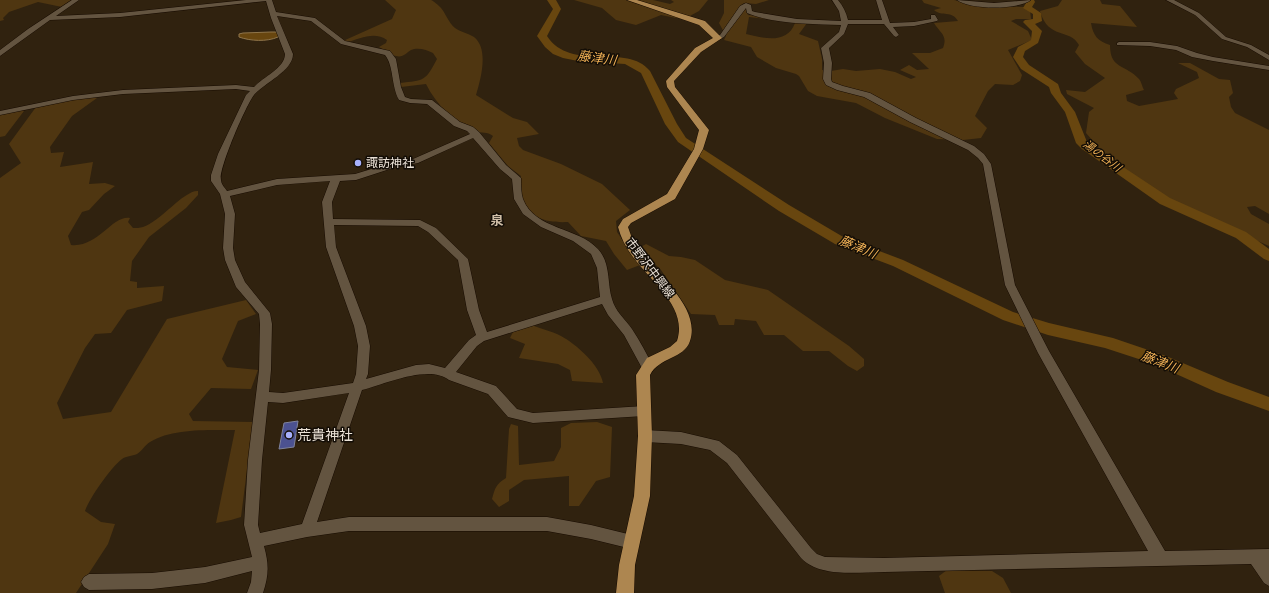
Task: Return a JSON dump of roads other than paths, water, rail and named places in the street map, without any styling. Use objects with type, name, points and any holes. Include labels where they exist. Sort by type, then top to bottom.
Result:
[{"type":"main road","points":[[630,0],[702,23],[718,38]]},
{"type":"main road","name":"市野沢中興線","points":[[647,367],[654,360],[680,346],[684,340],[685,320],[682,312],[668,291],[632,248],[624,233],[623,227],[626,221],[669,199],[674,194],[680,179],[702,143],[704,130],[671,87],[670,81],[698,50],[718,38]]},
{"type":"main road","points":[[625,593],[626,565],[642,496],[644,436],[643,375],[647,367]]},
{"type":"street","points":[[0,54],[30,30],[76,0]]},
{"type":"street","points":[[49,18],[120,15],[264,0]]},
{"type":"street","points":[[254,593],[259,582],[261,562],[251,525],[255,460],[266,339],[264,313],[240,284],[230,260],[228,248],[230,214],[225,194],[216,181],[222,154],[239,117],[255,89],[280,70],[289,59],[289,54],[274,18],[269,0]]},
{"type":"street","points":[[835,0],[842,8],[844,22],[842,33],[825,48],[828,63],[827,79],[829,83],[840,88],[867,95],[913,120],[971,148],[982,156],[987,164],[1010,285],[1014,296],[1161,559]]},
{"type":"street","points":[[879,0],[887,24],[896,35]]},
{"type":"street","points":[[960,0],[973,3],[1005,5],[1027,1]]},
{"type":"street","points":[[1169,0],[1197,14],[1224,38],[1250,46],[1269,58]]},
{"type":"street","points":[[718,38],[722,36],[742,7],[746,5],[749,6],[749,12],[754,14],[797,21],[914,24],[935,20],[933,16]]},
{"type":"street","points":[[274,14],[313,19],[343,43],[387,53],[392,59],[397,87],[402,98],[410,101],[429,102],[457,124],[470,129],[476,134],[503,167],[516,178],[518,197],[525,210],[541,223],[580,240],[598,257],[606,299],[610,309],[628,332],[647,367]]},
{"type":"street","points":[[1119,44],[1150,44],[1177,48],[1195,55],[1213,59],[1269,68]]},
{"type":"street","points":[[0,113],[73,98],[123,92],[236,88],[255,89]]},
{"type":"street","points":[[225,194],[277,182],[356,177],[394,165],[415,161],[476,134]]},
{"type":"street","points":[[307,530],[362,374],[364,346],[360,326],[331,247],[327,202],[336,178]]},
{"type":"street","points":[[329,222],[408,222],[420,223],[432,230],[462,259],[473,310],[483,337]]},
{"type":"street","points":[[448,373],[473,343],[483,337],[606,299]]},
{"type":"street","points":[[262,396],[283,398],[311,395],[357,387],[416,370],[438,370],[492,390],[513,412],[533,418],[644,411]]},
{"type":"street","points":[[644,436],[681,438],[714,445],[732,459],[806,552],[812,558],[825,564],[1262,557],[1269,578]]},
{"type":"street","points":[[255,541],[307,530],[349,524],[547,524],[591,532],[632,542]]},
{"type":"street","points":[[89,582],[152,581],[205,575],[261,562]]},
{"type":"waterway","name":"藤津川","points":[[551,0],[556,5],[557,9],[542,36],[548,45],[556,52],[566,56],[578,58],[625,62],[634,64],[642,69],[645,71],[671,124],[682,140],[784,208],[840,241],[898,263],[1008,316],[1048,329],[1107,342],[1160,360],[1222,387],[1269,404]]},
{"type":"waterway","name":"湯の谷川","points":[[1028,0],[1031,2],[1027,8],[1037,13],[1037,21],[1028,22],[1037,31],[1035,41],[1021,49],[1018,57],[1025,67],[1054,86],[1056,93],[1070,112],[1082,143],[1165,201],[1241,235],[1269,256]]},
{"type":"place","name":"諏訪神社","points":[[358,163]]},
{"type":"place","name":"荒貴神社","points":[[289,435]]},
{"type":"district","name":"泉","points":[[497,220]]}]
